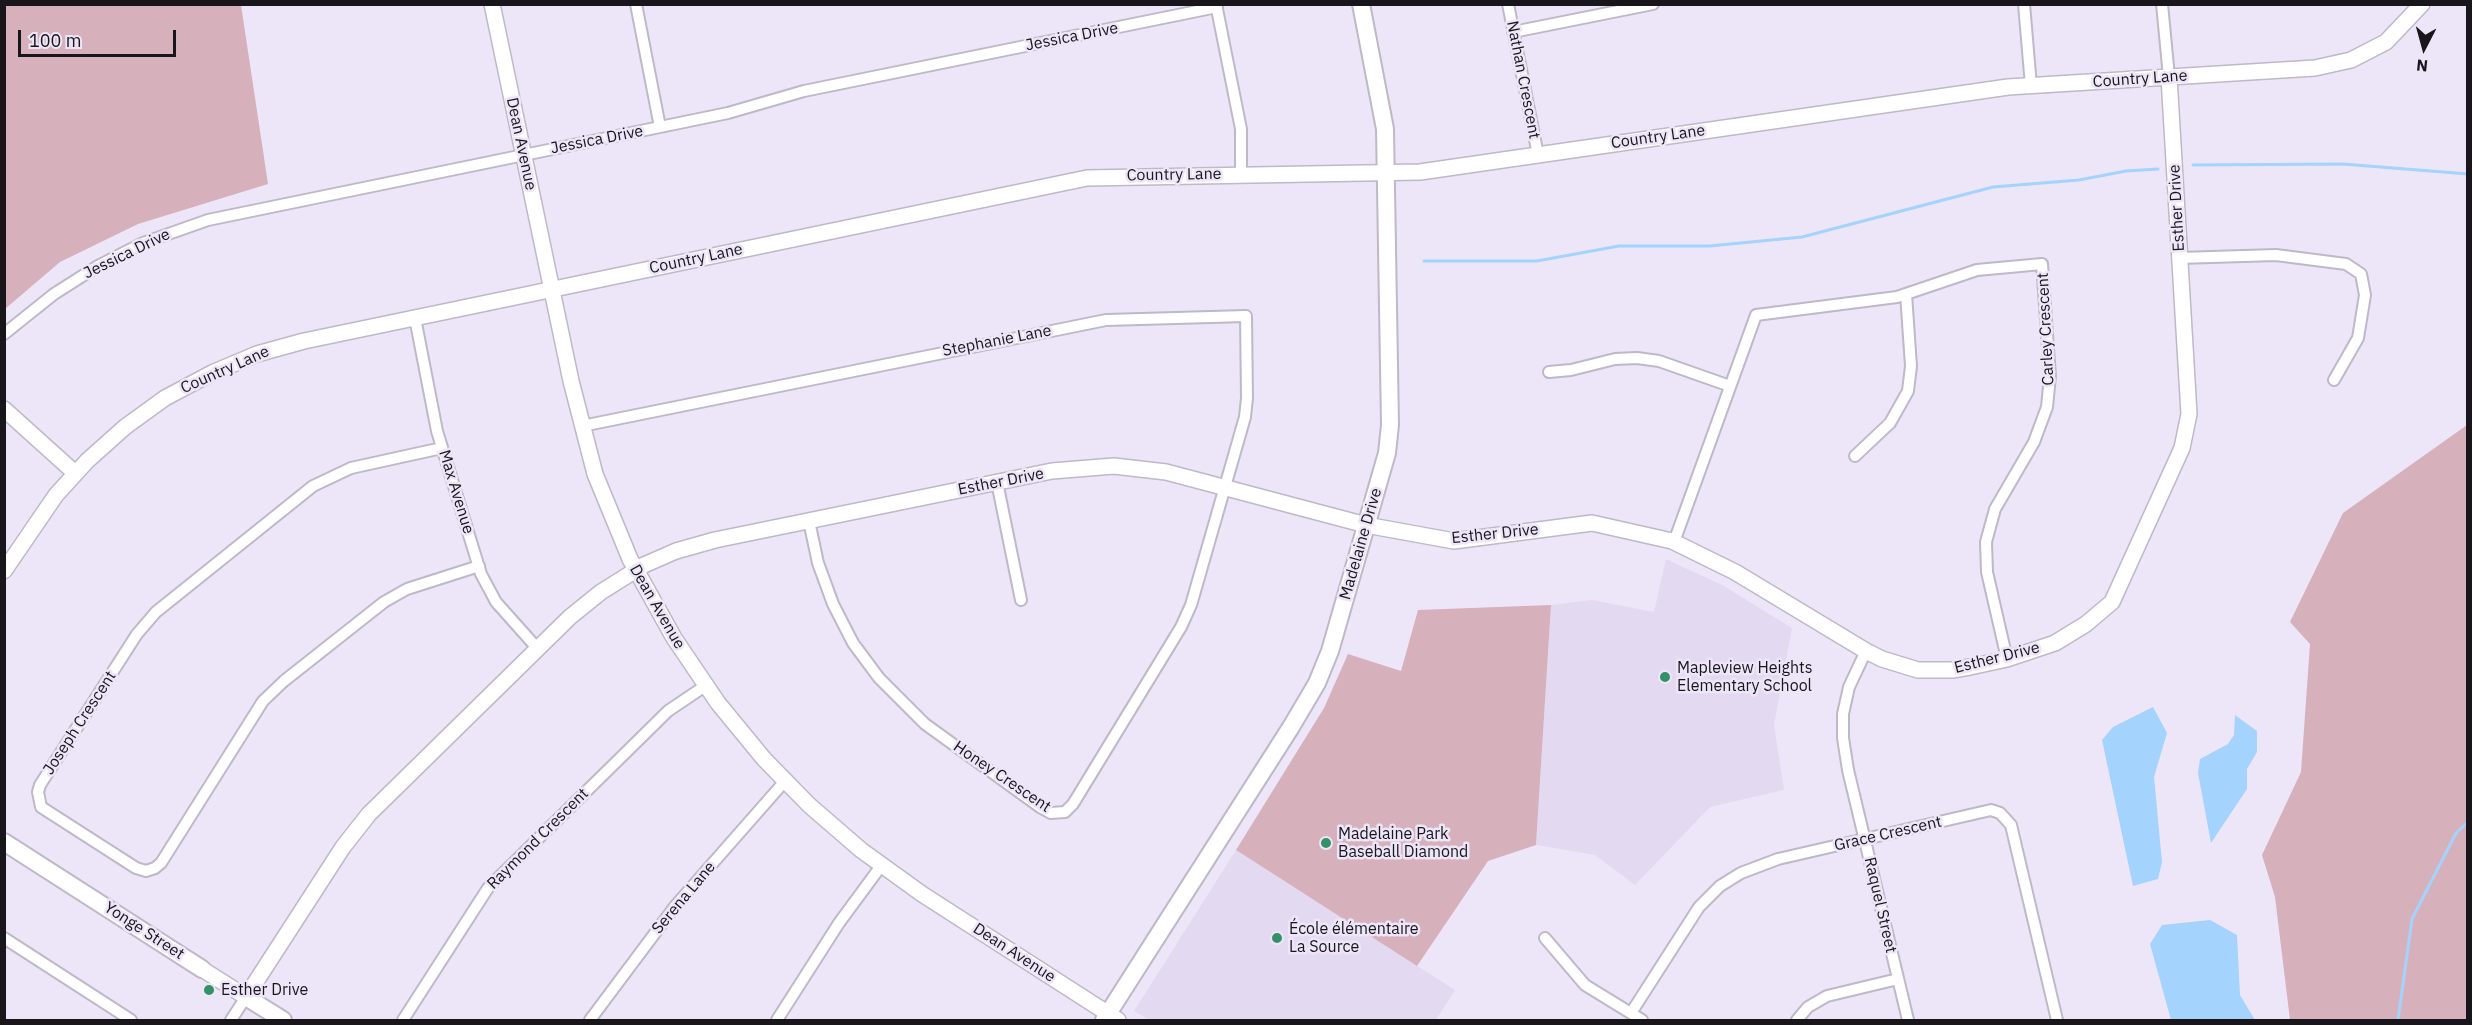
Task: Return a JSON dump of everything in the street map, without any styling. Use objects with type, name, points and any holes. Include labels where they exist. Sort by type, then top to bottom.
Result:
[{"type":"main road","name":"Madelaine Drive","points":[[1110,1018],[1317,683],[1330,651],[1388,450],[1390,432],[1385,129],[1361,4]]},
{"type":"main road","name":"Yonge Street","points":[[4,842],[202,969]]},
{"type":"main road","name":"Yonge Street","points":[[246,997],[283,1020]]},
{"type":"street","name":"Dean Avenue","points":[[492,4],[582,426],[604,499],[635,570],[674,638],[705,686],[739,729],[785,781],[822,817],[881,866],[1110,1018]]},
{"type":"street","points":[[636,4],[660,127]]},
{"type":"street","name":"Nathan Crescent","points":[[1508,4],[1538,155]]},
{"type":"street","points":[[1513,32],[1653,4]]},
{"type":"street","points":[[2024,4],[2031,86]]},
{"type":"street","name":"Esther Drive","points":[[246,997],[357,828],[537,648],[586,604],[635,570],[663,556],[706,542],[1062,470],[1114,466],[1166,472],[1366,525],[1454,541],[1592,523],[1674,542],[1735,572],[1866,651],[1899,665],[1936,671],[1952,670],[2007,659],[2055,643],[2086,624],[2112,602],[2182,448],[2189,414],[2169,77],[2162,4]]},
{"type":"street","name":"Country Lane","points":[[4,571],[45,509],[75,473],[112,438],[152,407],[182,388],[224,367],[272,349],[1081,179],[1108,176],[1431,171],[2008,87],[2315,68],[2351,60],[2386,42],[2422,4]]},
{"type":"street","name":"Jessica Drive","points":[[4,334],[41,304],[83,275],[128,250],[175,230],[233,214],[728,113],[804,91],[1216,6]]},
{"type":"street","points":[[1216,6],[1241,129],[1240,175]]},
{"type":"street","points":[[2179,258],[2276,255],[2346,264],[2361,274],[2365,295],[2358,338],[2334,380]]},
{"type":"street","name":"Carley Crescent","points":[[1674,542],[1756,315],[1906,294],[1977,270],[2042,264],[2050,376],[2047,407],[2034,442],[1996,506],[1986,542],[1986,572],[2007,659]]},
{"type":"street","points":[[1856,456],[1872,443],[1890,423],[1908,391],[1911,366],[1906,294]]},
{"type":"street","name":"Stephanie Lane","points":[[582,426],[1106,320],[1246,316],[1246,409],[1225,486]]},
{"type":"street","name":"Max Avenue","points":[[415,318],[442,448],[478,567],[496,602],[537,648]]},
{"type":"street","points":[[1549,372],[1571,370],[1615,359],[1637,358],[1659,361],[1730,386]]},
{"type":"street","points":[[4,409],[75,473]]},
{"type":"street","name":"Joseph Crescent","points":[[442,448],[351,468],[313,486],[156,612],[137,634],[40,785],[38,792],[41,807],[136,868],[146,871],[155,868],[161,863],[263,701],[284,681],[384,602],[407,589],[478,567]]},
{"type":"street","points":[[997,483],[1021,600]]},
{"type":"street","name":"Honey Crescent","points":[[809,520],[818,563],[833,604],[853,643],[879,678],[901,702],[932,729],[1040,807],[1051,813],[1059,813],[1067,810],[1073,804],[1186,618],[1225,486]]},
{"type":"street","name":"Raquel Street","points":[[1866,651],[1849,687],[1843,727],[1845,754],[1908,1020]]},
{"type":"street","name":"Raymond Crescent","points":[[403,1020],[488,888],[668,711],[705,686]]},
{"type":"street","name":"Serena Lane","points":[[590,1020],[676,905],[785,781]]},
{"type":"street","name":"Grace Crescent","points":[[1631,1013],[1690,919],[1709,896],[1741,873],[1764,864],[1991,810],[2007,818],[2011,825],[2057,1020]]},
{"type":"street","points":[[777,1020],[839,923],[881,866]]},
{"type":"street","points":[[4,938],[131,1020]]},
{"type":"street","points":[[1545,938],[1585,985],[1642,1020]]},
{"type":"street","name":"Yonge Street","points":[[202,969],[246,997]]},
{"type":"street","points":[[1797,1020],[1808,1007],[1827,996],[1898,979]]},
{"type":"street","points":[[231,1020],[246,997]]},
{"type":"shaded area","points":[[5,4],[241,5],[268,184],[138,224],[60,262],[5,309]]},
{"type":"shaded area","points":[[2467,425],[2467,1020],[2290,1020],[2275,897],[2262,855],[2301,772],[2310,644],[2290,622],[2343,513]]},
{"type":"shaded area","name":"Mapleview Heights Elementary School","points":[[1666,559],[1724,586],[1792,628],[1774,725],[1784,790],[1710,807],[1635,885],[1595,855],[1536,845],[1551,605],[1592,600],[1654,612]]},
{"type":"shaded area","points":[[1551,605],[1536,845],[1488,861],[1417,966],[1236,850],[1324,708],[1348,654],[1401,671],[1418,610]]},
{"type":"shaded area","name":"École élémentaire La Source","points":[[1236,850],[1455,990],[1436,1020],[1149,1020],[1134,1011]]},
{"type":"water","points":[[2153,707],[2167,733],[2154,777],[2162,862],[2158,879],[2133,886],[2102,740],[2113,727]]},
{"type":"water","points":[[2235,715],[2257,731],[2257,752],[2247,769],[2247,789],[2211,843],[2198,773],[2200,759],[2228,744],[2234,735]]},
{"type":"water","points":[[2210,920],[2237,935],[2240,995],[2255,1020],[2171,1020],[2150,944],[2162,925]]},
{"type":"waterway","points":[[2193,165],[2343,164],[2468,174]]},
{"type":"waterway","points":[[1424,261],[1537,261],[1619,246],[1710,246],[1802,237],[1993,187],[2079,180],[2126,171],[2158,169]]},
{"type":"waterway","points":[[2398,1020],[2412,919],[2456,833],[2468,822]]},
{"type":"place","name":"Mapleview Heights Elementary School","points":[[1665,677]]},
{"type":"place","name":"Madelaine Park Baseball Diamond","points":[[1326,843]]},
{"type":"place","name":"École élémentaire La Source","points":[[1277,938]]},
{"type":"place","name":"Esther Drive","points":[[209,990]]}]
